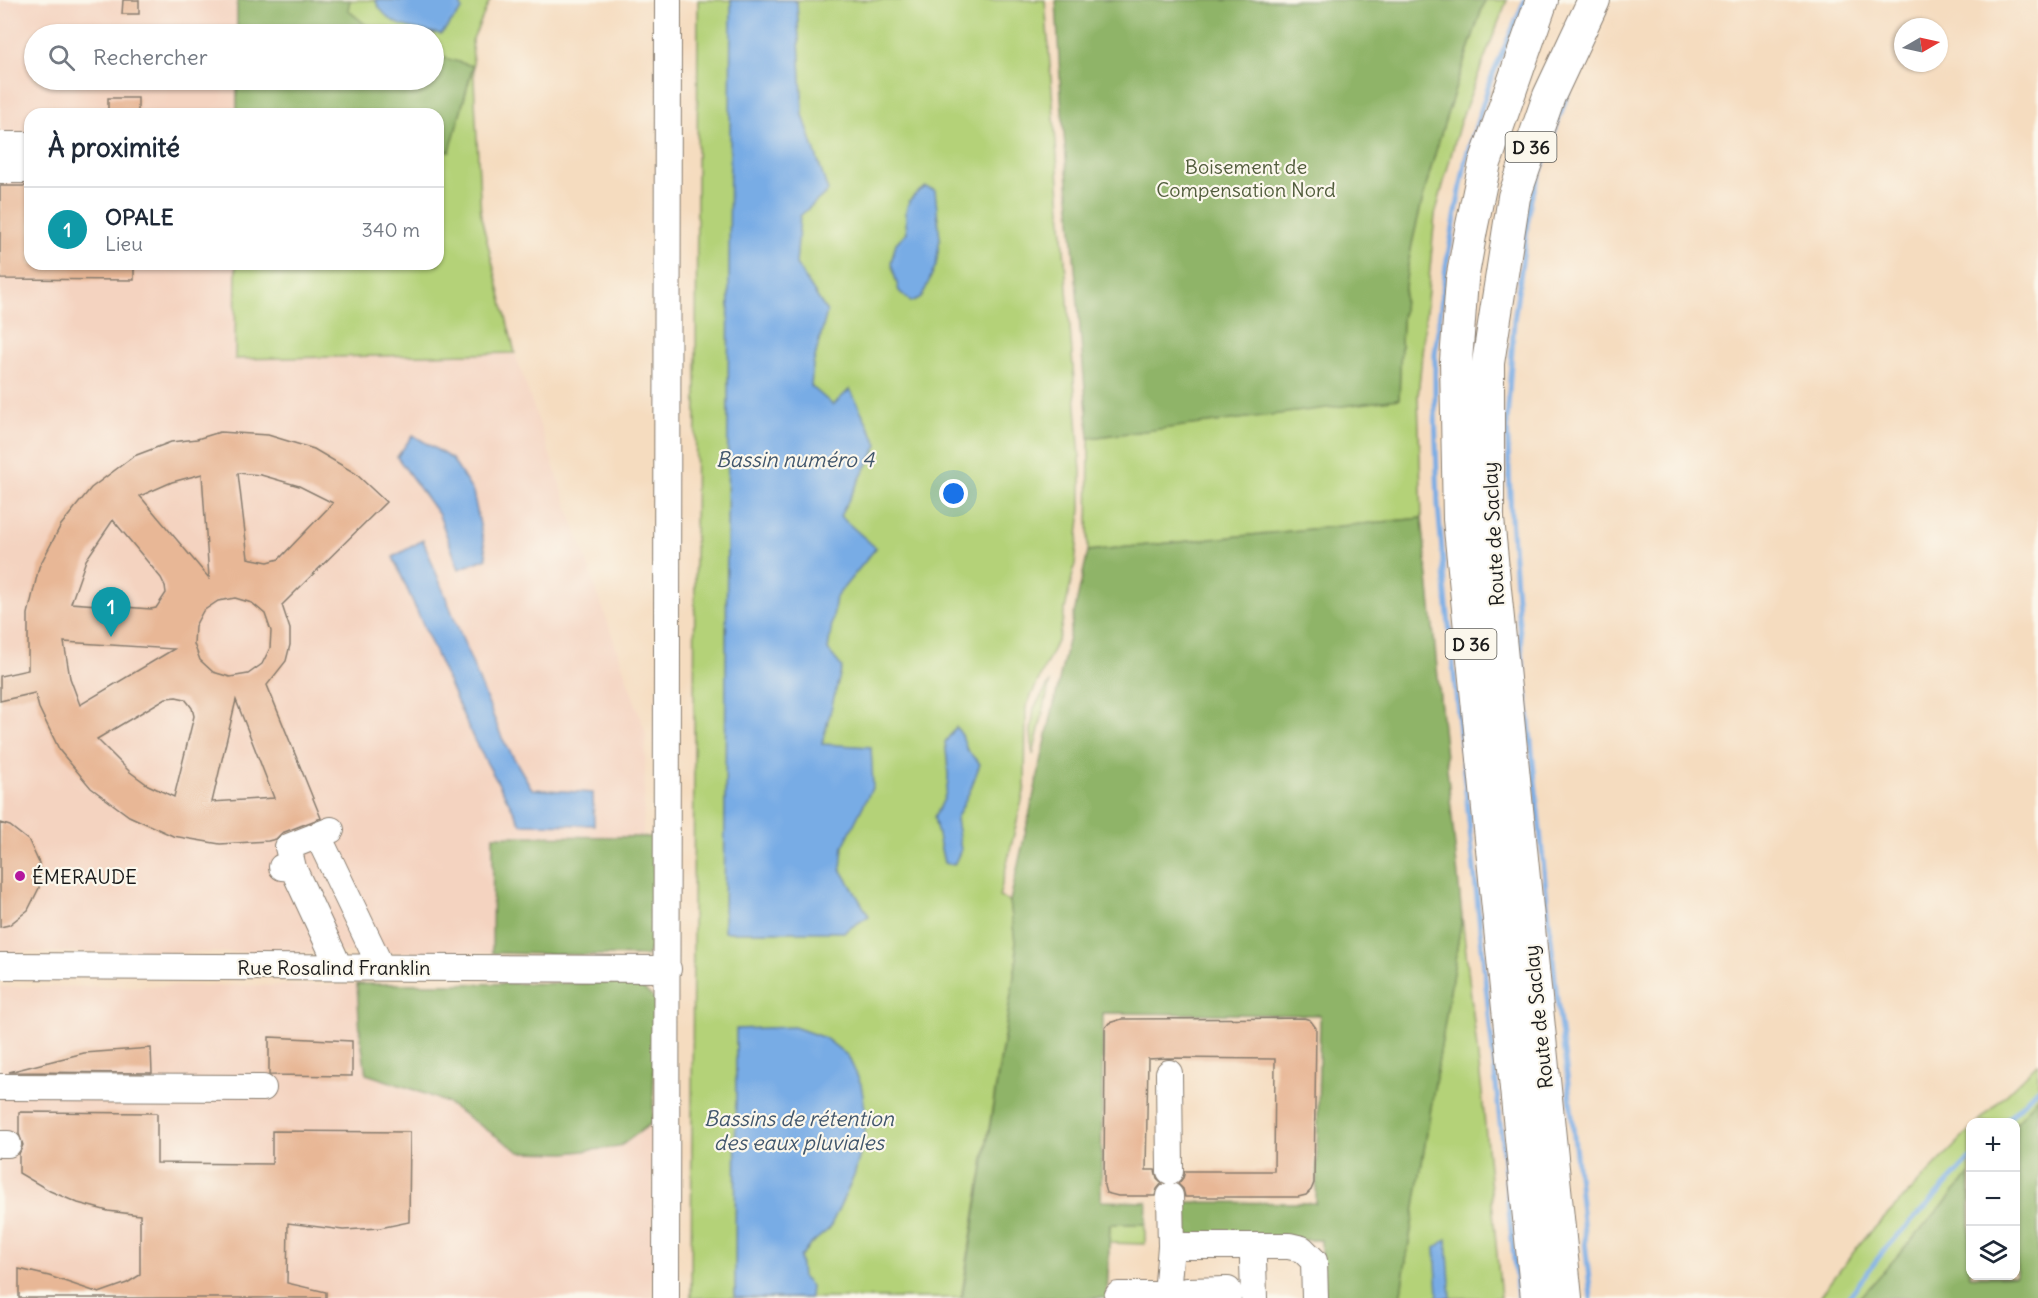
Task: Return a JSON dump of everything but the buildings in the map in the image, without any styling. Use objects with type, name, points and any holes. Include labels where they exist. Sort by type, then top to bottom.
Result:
[{"type":"main road","name":"Route de Saclay","points":[[1537,1298],[1459,519],[1456,361],[1462,280],[1485,163],[1542,0]]},
{"type":"main road","name":"Route de Saclay","points":[[1566,1298],[1488,519],[1488,363],[1514,198],[1549,96],[1594,0]]},
{"type":"street","points":[[666,1298],[668,0]]},
{"type":"street","points":[[0,145],[24,145]]},
{"type":"street","points":[[0,170],[24,170]]},
{"type":"street","points":[[339,967],[288,867],[288,848],[326,835],[381,967]]},
{"type":"street","name":"Rue Rosalind Franklin","points":[[0,966],[668,969]]},
{"type":"street","points":[[1169,1073],[1170,1170]]},
{"type":"street","points":[[0,1087],[263,1088]]},
{"type":"street","points":[[1162,1294],[1170,1253],[1170,1197]]},
{"type":"street","points":[[1170,1253],[1278,1246],[1302,1249],[1314,1261],[1315,1298]]},
{"type":"street","points":[[1170,1253],[1259,1260],[1254,1298]]},
{"type":"street","points":[[1118,1296],[1228,1290],[1228,1298]]},
{"type":"shaded area","points":[[0,0],[237,0],[237,24],[24,24],[24,90],[237,90],[237,108],[24,108],[24,270],[236,270],[236,359],[515,353],[646,734],[643,836],[493,836],[492,953],[0,952]]},
{"type":"shaded area","points":[[636,983],[655,999],[652,1298],[0,1298],[0,987]]},
{"type":"green space","points":[[237,0],[350,0],[348,10],[365,24],[237,24]]},
{"type":"green space","points":[[350,0],[490,0],[472,41],[481,217],[515,353],[235,359],[236,270],[444,270],[444,150],[450,150],[473,67],[444,58],[444,24],[364,24],[347,10]]},
{"type":"green space","points":[[698,0],[1045,0],[1081,472],[1081,509],[1075,564],[1059,637],[1026,707],[1025,788],[999,897],[1010,901],[1017,958],[961,1298],[691,1298]]},
{"type":"green space","name":"Boisement de Compensation Nord","points":[[1056,0],[1485,0],[1435,154],[1411,249],[1403,304],[1399,399],[1089,438],[1061,98]]},
{"type":"green space","points":[[1485,0],[1507,0],[1460,122],[1435,215],[1418,397],[1422,518],[1088,551],[1089,438],[1399,398],[1403,304],[1411,249],[1435,154]]},
{"type":"green space","points":[[444,58],[473,66],[450,151],[444,150],[444,108],[237,108],[237,90],[444,90]]},
{"type":"green space","points":[[1422,518],[1462,917],[1400,1298],[1320,1298],[1321,1240],[1185,1241],[1185,1226],[1179,1225],[1180,1202],[1316,1203],[1320,1015],[1103,1013],[1101,1201],[1147,1202],[1146,1224],[1110,1224],[1107,1298],[962,1298],[1017,958],[1010,901],[1088,551]]},
{"type":"green space","points":[[1050,682],[1033,755],[1031,731],[1034,708]]},
{"type":"green space","points":[[493,836],[654,837],[655,939],[647,956],[492,953]]},
{"type":"green space","points":[[1462,917],[1482,1093],[1501,1298],[1400,1298]]},
{"type":"green space","points":[[636,983],[655,999],[653,1122],[619,1147],[566,1153],[520,1152],[445,1102],[366,1074],[360,1033],[357,984]]},
{"type":"green space","points":[[2038,1063],[2038,1119],[2020,1139],[2020,1118],[1982,1118]]},
{"type":"green space","points":[[2038,1097],[2038,1298],[1860,1298],[1966,1179],[1966,1280],[2020,1280],[2020,1118]]},
{"type":"green space","points":[[1966,1134],[1966,1198],[1878,1298],[1819,1298],[1862,1241]]},
{"type":"green space","points":[[1110,1224],[1145,1224],[1145,1244],[1109,1243]]},
{"type":"water","points":[[375,0],[460,0],[462,10],[444,31],[444,24],[399,24],[387,17]]},
{"type":"water","name":"Bassin numéro 4","points":[[731,0],[792,0],[797,2],[803,115],[828,191],[800,216],[796,264],[827,312],[813,365],[811,386],[833,405],[850,389],[878,445],[840,516],[876,548],[836,597],[828,650],[842,667],[822,744],[871,747],[873,786],[843,846],[841,869],[869,916],[844,932],[724,932]]},
{"type":"water","points":[[926,187],[935,190],[940,238],[936,265],[922,297],[911,302],[899,291],[891,263],[896,243],[907,232],[907,205],[919,191]]},
{"type":"water","points":[[413,435],[452,459],[473,492],[487,558],[459,569],[439,515],[397,457]]},
{"type":"water","points":[[423,540],[502,738],[532,789],[593,793],[594,825],[521,824],[474,740],[393,557]]},
{"type":"water","points":[[956,727],[962,735],[967,750],[980,764],[956,819],[961,850],[954,865],[944,863],[934,817],[944,799],[948,781],[945,742]]},
{"type":"water","name":"Bassins de rétention des eaux pluviales","points":[[794,1027],[825,1038],[848,1056],[861,1084],[866,1115],[864,1140],[854,1176],[829,1229],[800,1257],[802,1277],[811,1286],[810,1298],[735,1298],[736,1029]]},
{"type":"water","points":[[1447,1239],[1451,1298],[1436,1298],[1438,1294],[1435,1248]]},
{"type":"waterway","points":[[1518,1298],[1438,506],[1435,354],[1446,266],[1466,158],[1490,81],[1525,0]]},
{"type":"waterway","points":[[1568,92],[1531,199],[1514,321],[1507,421],[1518,613],[1557,999],[1591,1298]]},
{"type":"waterway","points":[[2009,1118],[2038,1088]]},
{"type":"waterway","points":[[1848,1298],[1882,1253],[1966,1163]]},
{"type":"place","name":"OPALE","points":[[111,637]]},
{"type":"place","name":"ÉMERAUDE","points":[[20,876]]}]
